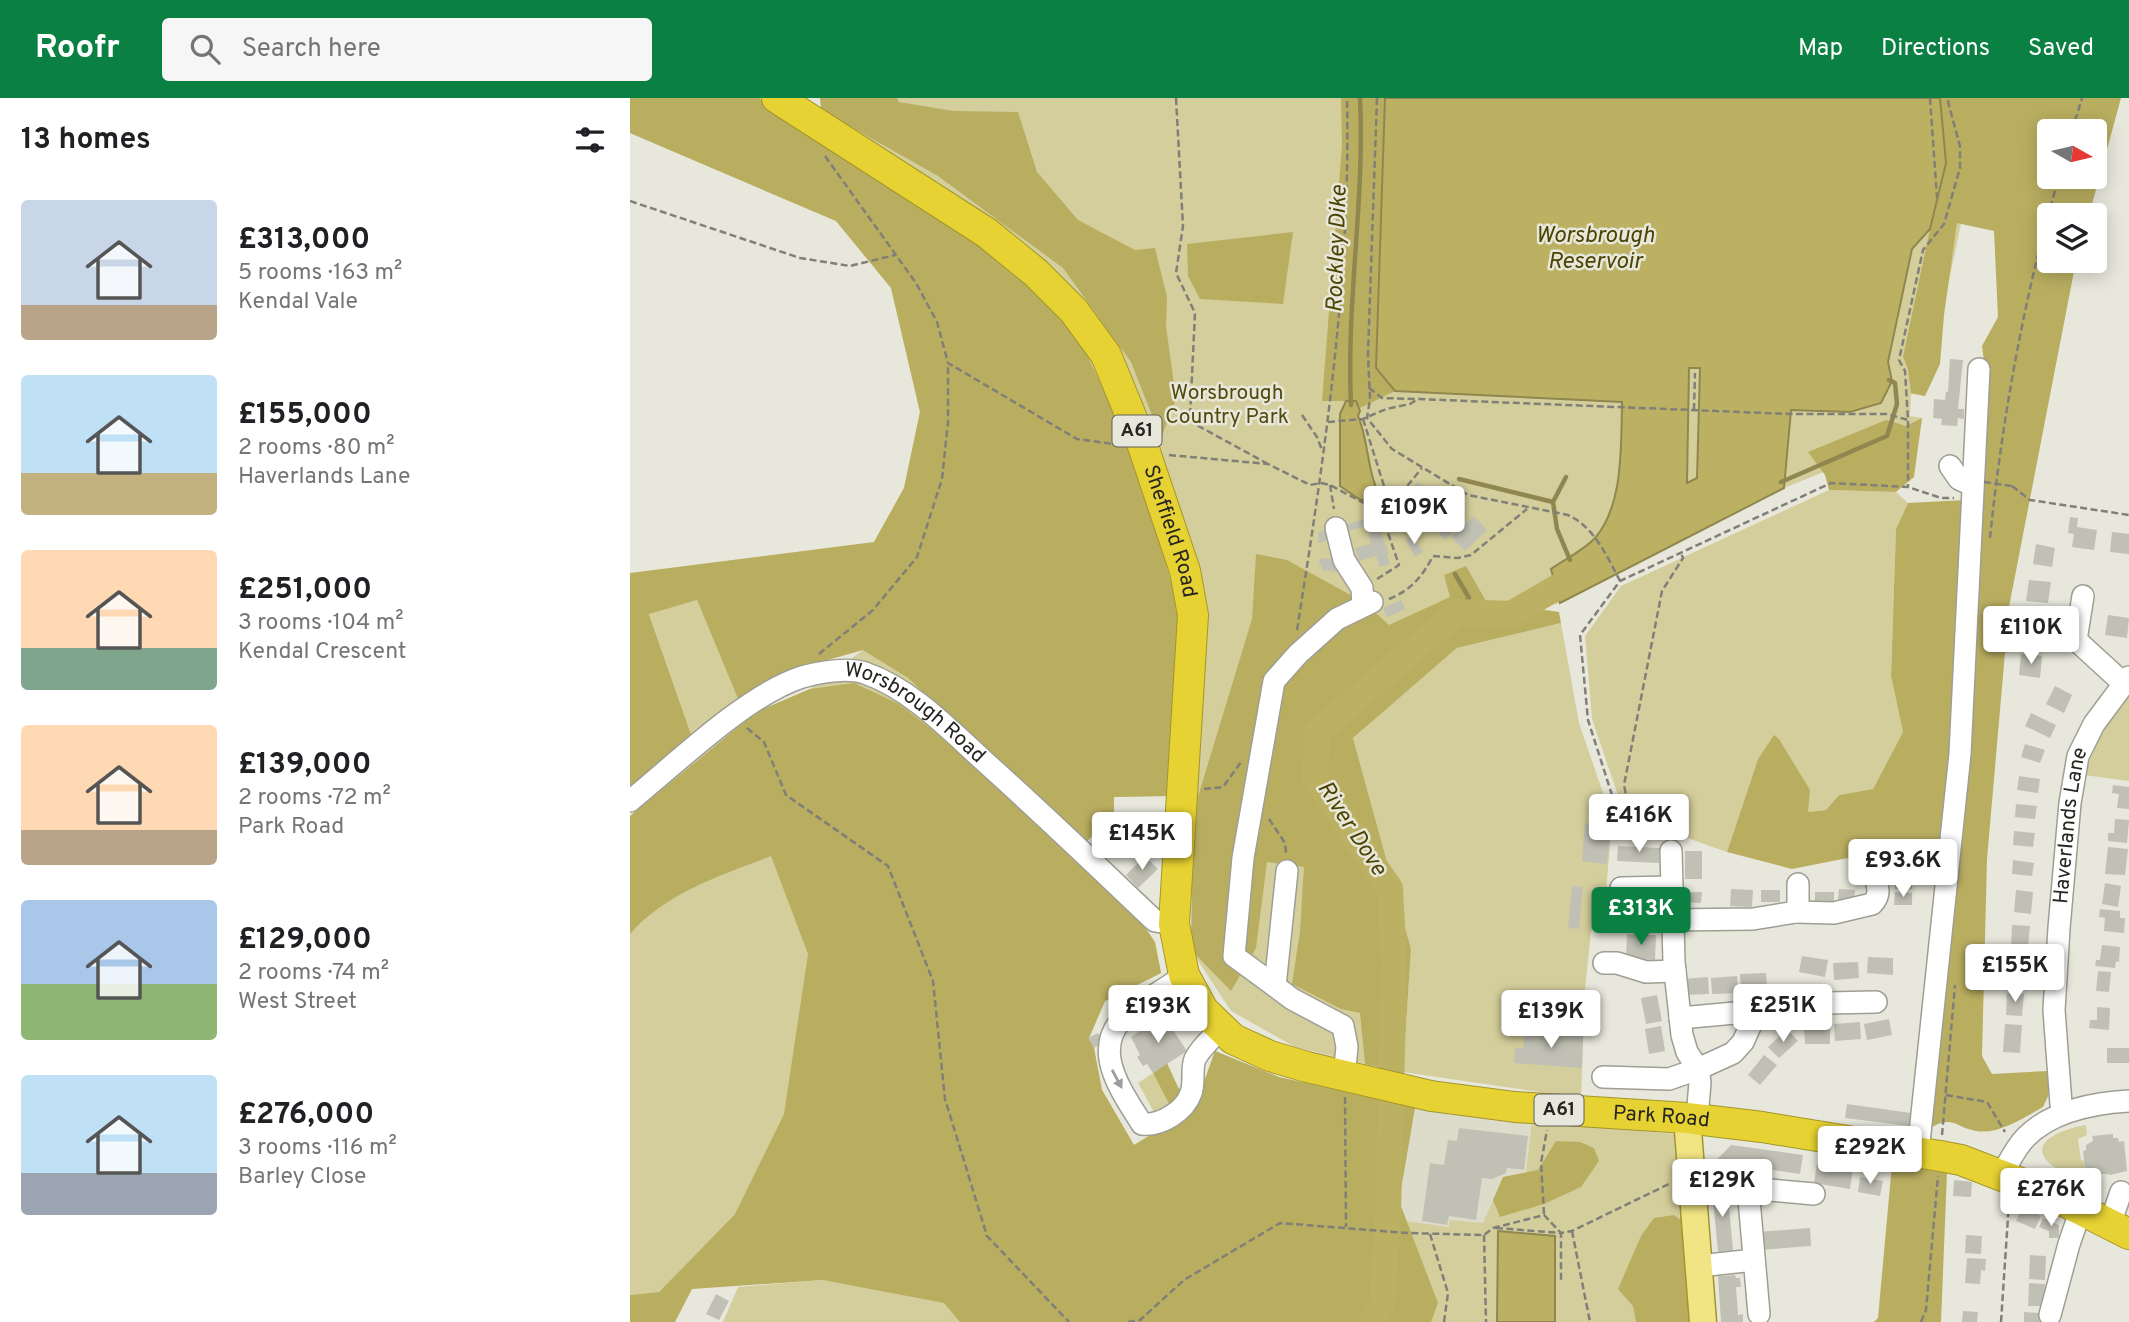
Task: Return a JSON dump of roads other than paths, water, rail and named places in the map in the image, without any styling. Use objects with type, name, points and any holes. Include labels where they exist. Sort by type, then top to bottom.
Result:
[{"type":"highway","name":"Sheffield Road","points":[[777,98],[987,233],[1036,273],[1074,311],[1106,355],[1145,451],[1185,571],[1193,615],[1174,925]]},
{"type":"highway","name":"Park Road","points":[[1174,925],[1184,975],[1203,1010],[1233,1039],[1270,1056],[1431,1096],[1515,1107],[1762,1126],[2010,1167],[2119,1229]]},
{"type":"main road","points":[[1692,1119],[1691,1174],[1703,1322]]},
{"type":"street","points":[[1929,1154],[1961,754],[1976,488],[1979,369]]},
{"type":"street","points":[[1950,466],[1959,479],[1976,488]]},
{"type":"street","points":[[1336,528],[1344,560],[1366,599],[1337,619],[1298,654],[1274,681],[1243,858],[1234,956],[1292,999],[1343,1026],[1358,1079]]},
{"type":"street","points":[[2084,596],[2076,640],[2126,681]]},
{"type":"street","name":"Worsbrough Road","points":[[630,801],[762,697],[803,677],[825,672],[861,672],[877,678],[912,699],[1051,821],[1155,921],[1174,925]]},
{"type":"street","name":"Haverlands Lane","points":[[2064,1113],[2061,1104],[2054,1010],[2070,803],[2078,756],[2094,724],[2126,681]]},
{"type":"street","points":[[1671,852],[1672,920],[1681,1018],[1687,1052],[1698,1069],[1700,1082],[1692,1119]]},
{"type":"street","points":[[1275,986],[1287,871]]},
{"type":"street","points":[[1672,920],[1753,919],[1796,912],[1834,913],[1872,904],[1877,899],[1879,888],[1875,876]]},
{"type":"street","points":[[1796,912],[1798,884]]},
{"type":"street","points":[[1621,888],[1672,887]]},
{"type":"street","points":[[1604,962],[1646,972],[1675,967]]},
{"type":"street","points":[[1184,975],[1133,1009],[1118,1023],[1110,1038],[1112,1070],[1142,1124],[1153,1125],[1180,1110],[1191,1095],[1194,1061],[1221,1029]]},
{"type":"street","points":[[1681,1018],[1757,1011],[1777,1004],[1875,1002]]},
{"type":"street","points":[[1603,1077],[1669,1079],[1698,1069],[1733,1053],[1743,1042],[1757,1011]]},
{"type":"street","points":[[2010,1167],[2024,1139],[2042,1124],[2064,1113],[2129,1101]]},
{"type":"street","points":[[1759,1314],[1748,1188],[1814,1194]]},
{"type":"street","points":[[2119,1229],[2121,1192]]},
{"type":"street","points":[[2050,1315],[2081,1209]]},
{"type":"street","points":[[1699,1266],[1754,1261]]},
{"type":"water","name":"Worsbrough Reservoir","points":[[1385,98],[1940,98],[1946,163],[1930,229],[1912,249],[1888,362],[1892,381],[1881,403],[1850,412],[1791,410],[1784,488],[1560,603],[1551,569],[1595,538],[1611,509],[1621,454],[1622,402],[1395,391],[1376,368]],"holes":[[[1689,368],[1700,368],[1697,478],[1687,483]]]},
{"type":"water","points":[[1346,401],[1356,401],[1360,411],[1358,416],[1371,471],[1384,502],[1380,506],[1359,499],[1340,486],[1340,414]]},
{"type":"water","points":[[1498,1231],[1555,1236],[1555,1322],[1497,1322]]},
{"type":"waterway","name":"Rockley Dike","points":[[1351,405],[1351,328],[1360,175],[1360,98]]},
{"type":"waterway","points":[[1781,482],[1887,436],[1897,404],[1895,383],[1889,380]]},
{"type":"waterway","points":[[1553,502],[1566,477]]},
{"type":"waterway","points":[[1459,479],[1553,502],[1557,529],[1570,560]]},
{"type":"waterway","name":"River Dove","points":[[1372,1322],[1382,1305],[1388,1214],[1394,964],[1390,888],[1315,779],[1317,732],[1458,612],[1511,614],[1585,571]]},
{"type":"waterway","points":[[1455,574],[1469,598],[1458,612]]},
{"type":"park label","name":"Worsbrough Country Park","points":[[1227,405]]}]
